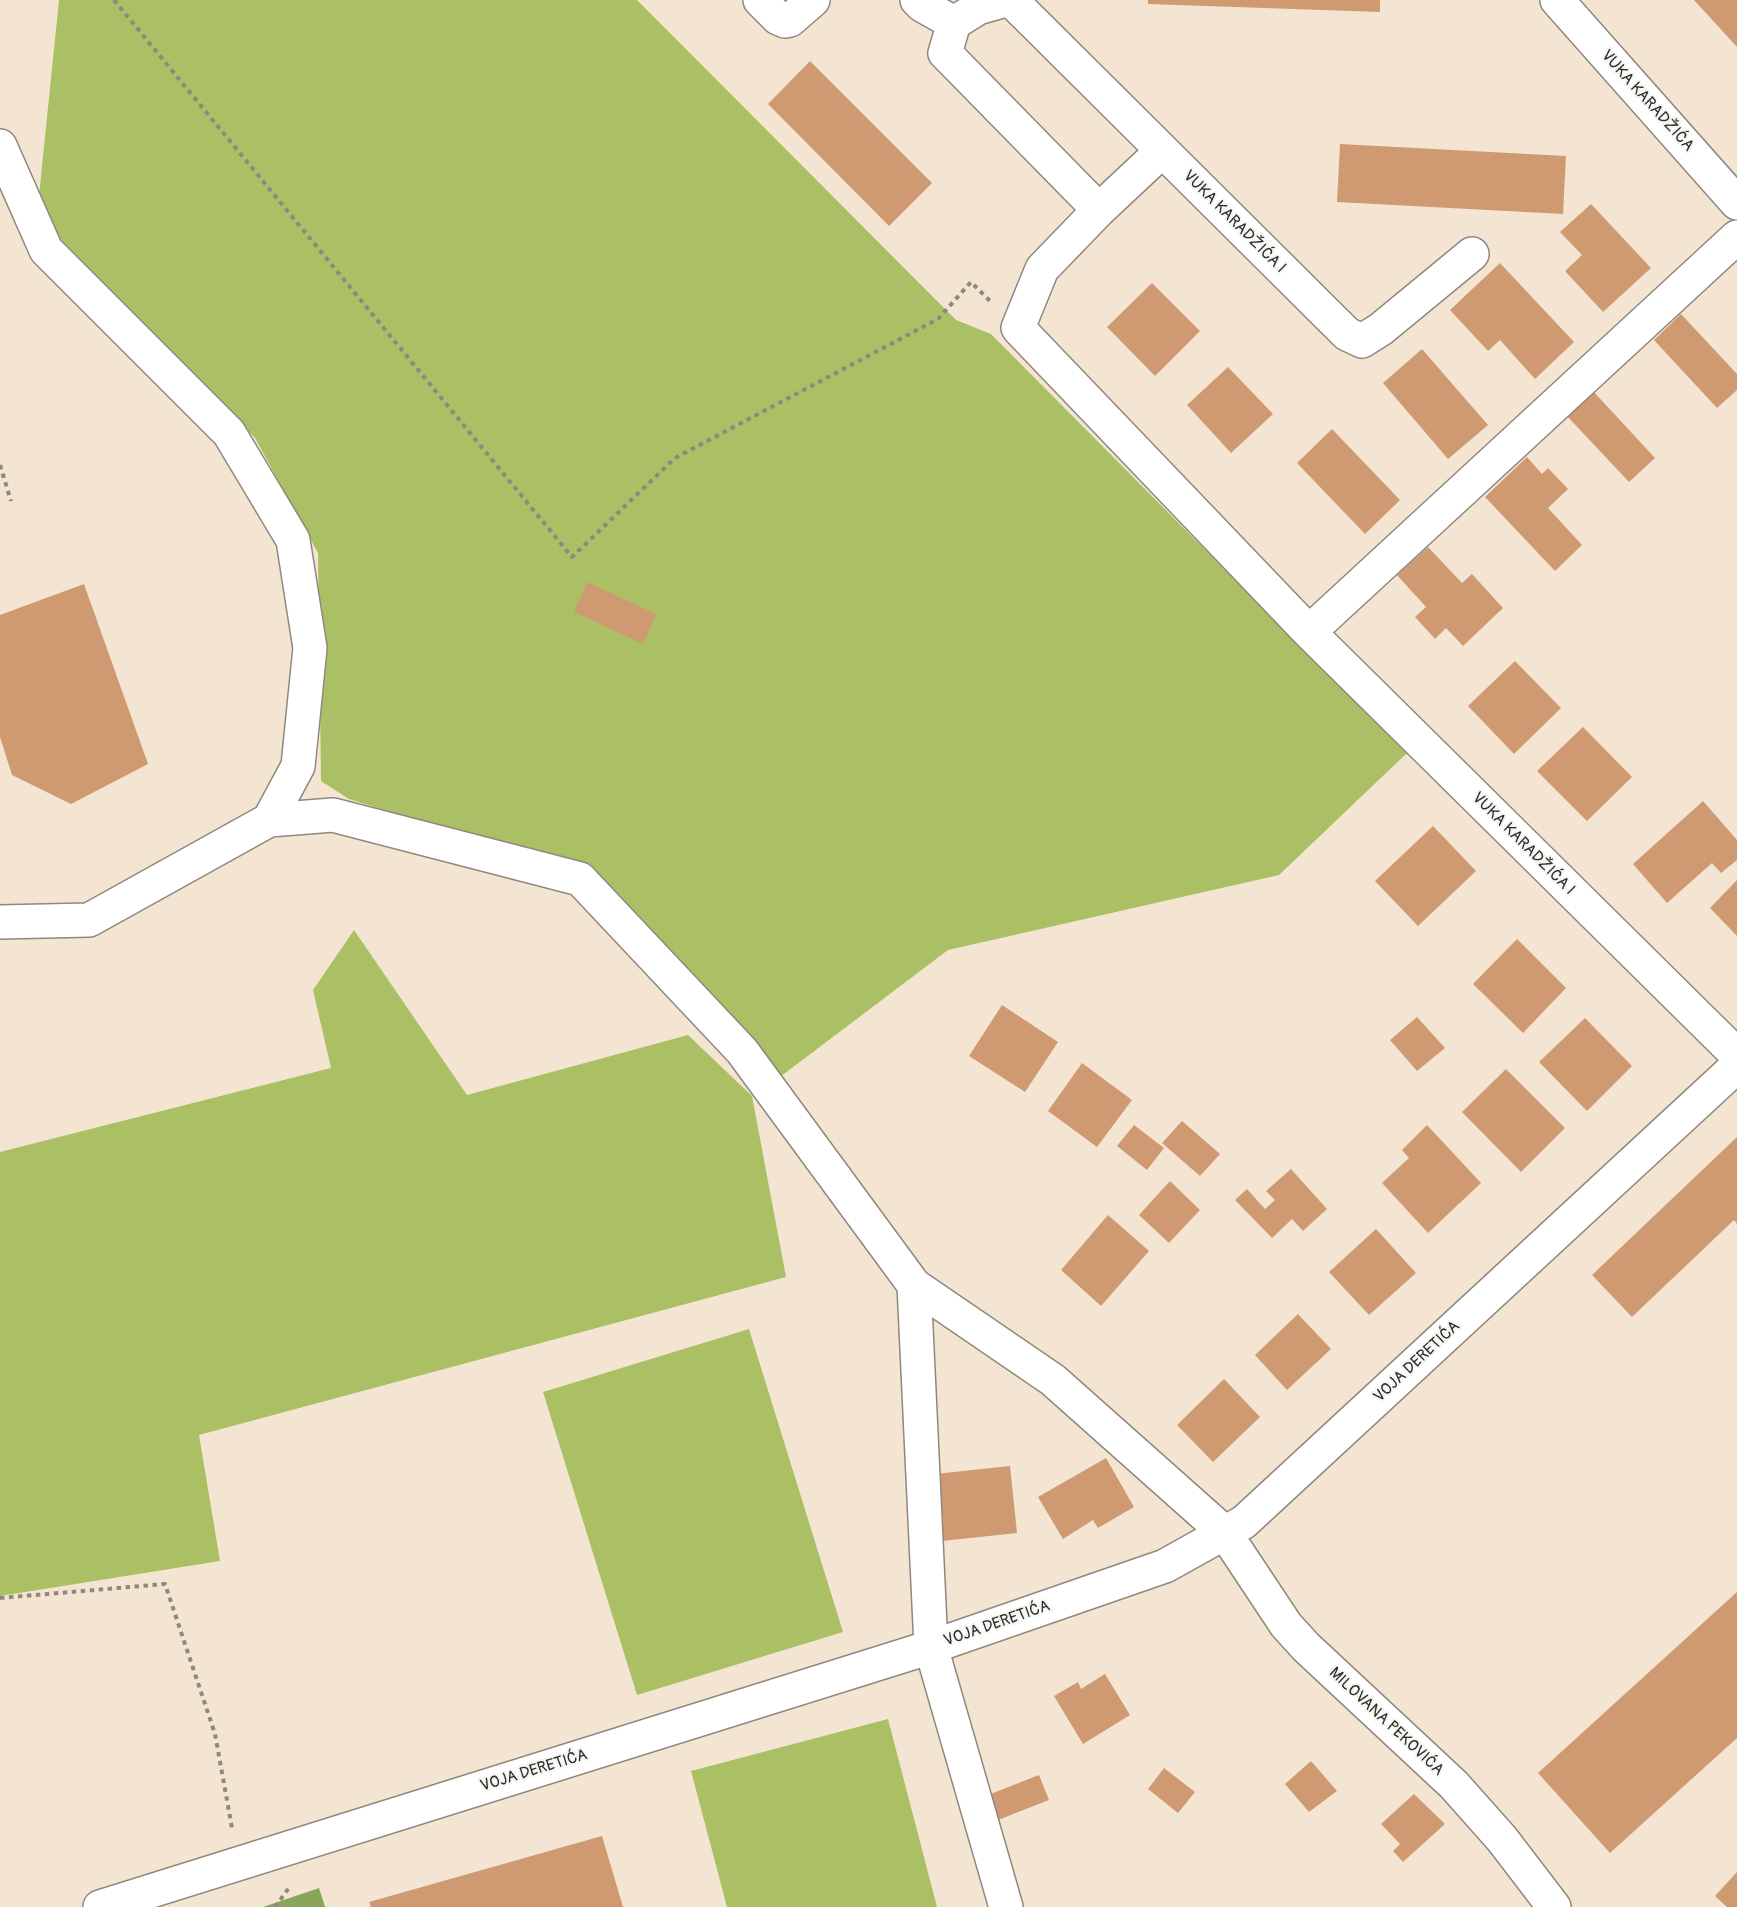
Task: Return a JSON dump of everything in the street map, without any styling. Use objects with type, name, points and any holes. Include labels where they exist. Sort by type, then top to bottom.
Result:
[{"type":"street","points":[[760,0],[778,18],[785,21],[790,20],[813,0]]},
{"type":"street","points":[[917,0],[954,23]]},
{"type":"street","points":[[1006,0],[978,8],[954,23],[945,53],[1099,210]]},
{"type":"street","name":"VUKA KARADŽIĆA I","points":[[1011,0],[1088,74],[1162,151],[1347,334],[1362,341],[1381,329],[1472,254]]},
{"type":"street","name":"VUKA KARADŽIĆA","points":[[1557,0],[1737,202]]},
{"type":"street","points":[[0,146],[46,250],[228,434],[293,540],[310,648],[298,766],[269,820]]},
{"type":"street","points":[[1018,328],[1042,269],[1099,210],[1162,151]]},
{"type":"street","points":[[1309,632],[1737,237]]},
{"type":"street","name":"VUKA KARADŽIĆA I","points":[[1018,328],[1309,632],[1737,1055]]},
{"type":"street","points":[[0,922],[90,920],[269,820],[333,815],[580,879],[742,1052],[914,1285],[931,1647],[1006,1907]]},
{"type":"street","name":"VOJA DERETIĆA","points":[[100,1907],[931,1647],[1165,1566],[1244,1522],[1737,1066]]},
{"type":"street","name":"MILOVANA PEKOVIĆA","points":[[914,1285],[1053,1380],[1225,1533],[1286,1625],[1454,1785],[1502,1839],[1554,1907]]},
{"type":"path","points":[[114,0],[572,557],[675,458],[938,319],[971,282],[1018,328]]},
{"type":"path","points":[[0,465],[11,501]]},
{"type":"path","points":[[0,1598],[165,1584],[215,1734],[238,1864]]},
{"type":"green space","points":[[59,0],[637,0],[956,320],[991,334],[1407,753],[1279,875],[948,950],[776,1080],[589,874],[349,799],[321,781],[318,553],[255,438],[37,215]]},
{"type":"green space","points":[[354,930],[467,1095],[688,1035],[752,1096],[786,1277],[199,1435],[220,1561],[0,1596],[0,1152],[331,1068],[313,990]]},
{"type":"green space","points":[[749,1329],[843,1632],[637,1695],[543,1392]]},
{"type":"green space","points":[[888,1719],[937,1907],[727,1907],[691,1771]]},
{"type":"green space","points":[[319,1888],[325,1907],[263,1907]]},
{"type":"building","points":[[1148,0],[1380,0],[1380,12],[1148,4]]},
{"type":"building","points":[[1694,0],[1737,0],[1737,47]]},
{"type":"building","points":[[810,61],[932,183],[889,226],[768,104]]},
{"type":"building","points":[[1340,144],[1566,156],[1563,214],[1337,202]]},
{"type":"building","points":[[1591,204],[1651,268],[1603,312],[1565,271],[1582,255],[1560,232]]},
{"type":"building","points":[[1500,263],[1574,342],[1535,379],[1500,340],[1488,351],[1450,310]]},
{"type":"building","points":[[1152,283],[1200,331],[1155,376],[1107,327]]},
{"type":"building","points":[[1681,314],[1737,374],[1737,390],[1717,408],[1654,340]]},
{"type":"building","points":[[1422,349],[1488,425],[1448,459],[1383,383]]},
{"type":"building","points":[[1228,367],[1273,414],[1231,453],[1187,405]]},
{"type":"building","points":[[1592,390],[1655,458],[1629,482],[1566,415]]},
{"type":"building","points":[[1332,429],[1400,500],[1365,534],[1297,463]]},
{"type":"building","points":[[1527,457],[1542,474],[1548,468],[1568,489],[1548,508],[1582,545],[1555,571],[1485,497]]},
{"type":"building","points":[[1428,547],[1462,583],[1472,574],[1503,608],[1463,646],[1446,628],[1435,639],[1415,617],[1426,607],[1397,575]]},
{"type":"building","points":[[587,582],[656,614],[643,644],[574,612]]},
{"type":"building","points":[[84,584],[148,764],[71,804],[12,775],[0,737],[0,615]]},
{"type":"building","points":[[1515,661],[1561,708],[1514,754],[1468,706]]},
{"type":"building","points":[[1583,727],[1632,777],[1587,821],[1537,771]]},
{"type":"building","points":[[1703,801],[1737,840],[1737,860],[1721,873],[1712,863],[1667,903],[1633,864]]},
{"type":"building","points":[[1433,826],[1476,871],[1418,926],[1375,881]]},
{"type":"building","points":[[1737,880],[1737,936],[1710,908]]},
{"type":"building","points":[[1517,939],[1566,988],[1523,1033],[1473,984]]},
{"type":"building","points":[[1002,1005],[1058,1042],[1025,1092],[969,1056]]},
{"type":"building","points":[[1417,1017],[1445,1048],[1417,1071],[1390,1040]]},
{"type":"building","points":[[1585,1018],[1632,1066],[1587,1111],[1539,1062]]},
{"type":"building","points":[[1082,1063],[1132,1100],[1097,1147],[1048,1111]]},
{"type":"building","points":[[1506,1069],[1565,1128],[1521,1172],[1462,1112]]},
{"type":"building","points":[[1182,1121],[1220,1154],[1200,1176],[1162,1143]]},
{"type":"building","points":[[1134,1125],[1164,1148],[1147,1170],[1117,1146]]},
{"type":"building","points":[[1427,1125],[1481,1183],[1428,1233],[1382,1183],[1409,1158],[1402,1150]]},
{"type":"building","points":[[1737,1137],[1737,1224],[1734,1220],[1632,1317],[1592,1275]]},
{"type":"building","points":[[1291,1169],[1327,1209],[1303,1231],[1292,1219],[1272,1238],[1235,1200],[1247,1189],[1265,1209],[1275,1200],[1266,1191]]},
{"type":"building","points":[[1170,1181],[1200,1210],[1169,1243],[1139,1215]]},
{"type":"building","points":[[1108,1215],[1149,1251],[1101,1306],[1061,1270]]},
{"type":"building","points":[[1376,1229],[1416,1273],[1369,1315],[1329,1272]]},
{"type":"building","points":[[1298,1314],[1331,1349],[1287,1390],[1255,1355]]},
{"type":"building","points":[[1224,1379],[1260,1417],[1213,1462],[1177,1425]]},
{"type":"building","points":[[1106,1458],[1134,1507],[1098,1528],[1093,1520],[1063,1539],[1038,1497]]},
{"type":"building","points":[[1010,1466],[1017,1533],[942,1541],[935,1474]]},
{"type":"building","points":[[1737,1592],[1737,1738],[1610,1853],[1538,1773]]},
{"type":"building","points":[[1105,1674],[1130,1715],[1083,1744],[1054,1696],[1078,1682],[1081,1689]]},
{"type":"building","points":[[1311,1761],[1337,1791],[1309,1812],[1285,1784]]},
{"type":"building","points":[[1164,1768],[1195,1792],[1178,1813],[1148,1789]]},
{"type":"building","points":[[1039,1775],[1049,1800],[998,1820],[988,1795]]},
{"type":"building","points":[[1414,1794],[1445,1824],[1403,1862],[1393,1851],[1400,1844],[1381,1824]]},
{"type":"building","points":[[602,1836],[623,1907],[371,1907],[369,1902]]},
{"type":"building","points":[[1737,1872],[1737,1907],[1727,1907],[1715,1896]]}]
